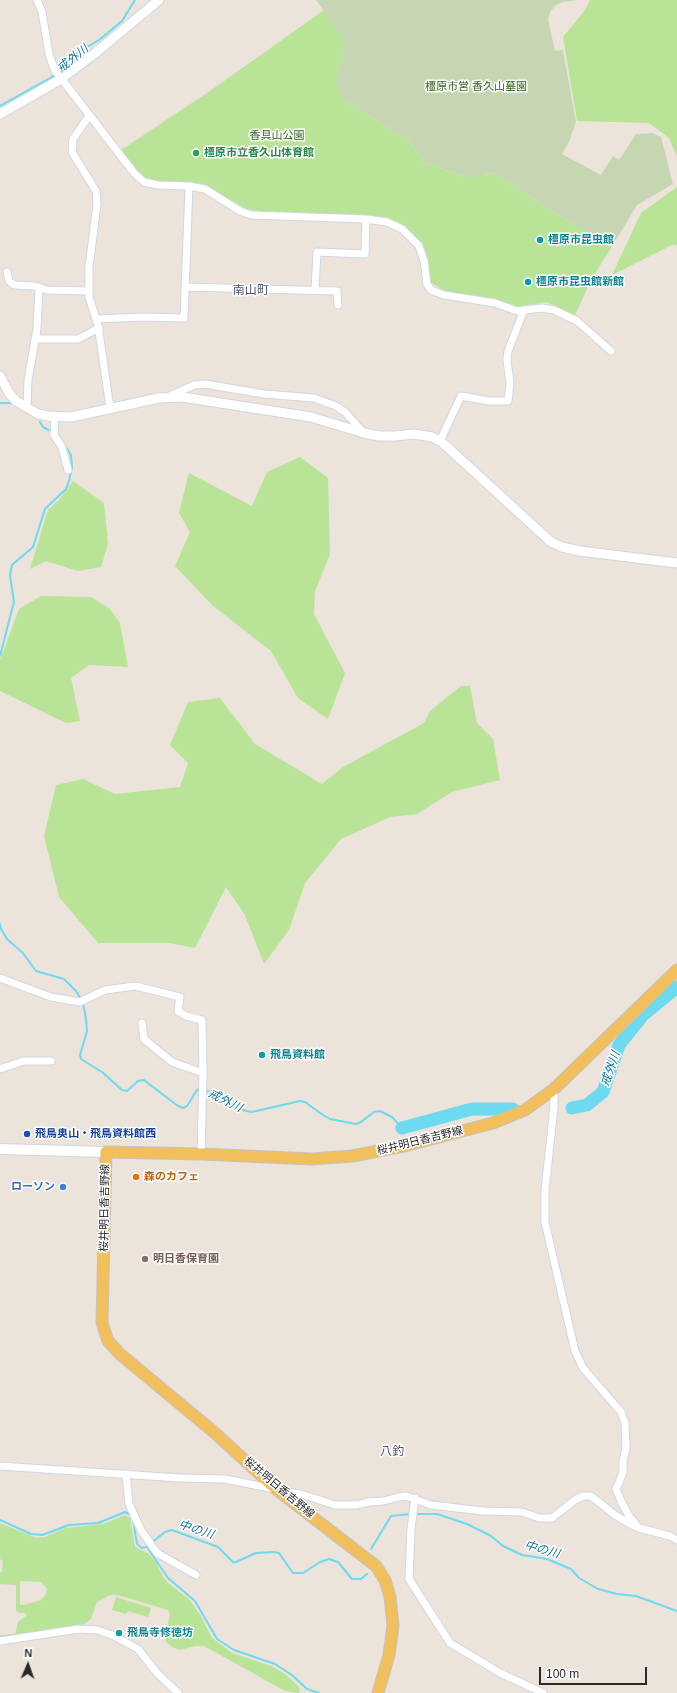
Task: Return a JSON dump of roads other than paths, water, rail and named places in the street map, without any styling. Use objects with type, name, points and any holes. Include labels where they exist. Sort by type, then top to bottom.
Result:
[{"type":"main road","name":"桜井明日香吉野線","points":[[378,1693],[389,1655],[393,1626],[390,1597],[385,1580],[376,1566],[276,1489],[215,1434],[120,1354],[108,1341],[102,1324],[106,1152],[201,1154],[312,1159],[352,1156],[404,1146],[493,1123],[525,1110],[554,1089],[677,970]]},
{"type":"main road","points":[[0,1149],[106,1152]]},
{"type":"street","points":[[37,0],[42,12],[49,54],[54,69],[138,178],[150,184],[189,186],[205,189],[240,211],[252,215],[366,219],[388,222],[395,225],[414,240],[422,253],[426,284],[431,290],[444,295],[495,303],[513,310],[548,309],[572,317],[611,351]]},
{"type":"street","points":[[0,114],[61,79],[94,54],[159,0]]},
{"type":"street","points":[[89,116],[73,139],[72,152],[74,158],[94,185],[97,197],[88,291],[90,303],[97,319],[110,408]]},
{"type":"street","points":[[97,319],[143,317],[184,318],[189,186]]},
{"type":"street","points":[[315,290],[317,252],[365,254],[366,219]]},
{"type":"street","points":[[7,272],[9,282],[11,284],[38,287],[47,290],[88,291]]},
{"type":"street","points":[[27,408],[28,380],[36,339],[38,287]]},
{"type":"street","points":[[186,287],[337,291],[338,305]]},
{"type":"street","points":[[440,441],[461,396],[490,401],[508,401],[510,383],[507,360],[508,352],[524,310]]},
{"type":"street","points":[[36,339],[78,339],[98,328]]},
{"type":"street","points":[[0,376],[13,397],[27,408],[38,414],[55,417],[79,415],[170,396],[194,385],[205,384],[264,394],[314,398],[336,406],[345,412],[364,433]]},
{"type":"street","points":[[170,396],[196,398],[311,417],[364,433],[387,437],[414,434],[427,436],[440,441],[551,542],[580,551],[677,563]]},
{"type":"street","points":[[55,417],[54,432],[62,447],[68,470]]},
{"type":"street","points":[[0,978],[51,997],[82,1002],[105,990],[135,986],[180,997],[178,1011],[186,1016],[202,1020],[204,1073],[201,1154]]},
{"type":"street","points":[[142,1023],[144,1039],[172,1062],[204,1073]]},
{"type":"street","points":[[0,1069],[24,1061],[50,1061]]},
{"type":"street","points":[[554,1089],[554,1107],[545,1190],[545,1222],[575,1351],[583,1368],[621,1412],[625,1423],[626,1448],[623,1461],[623,1473],[616,1488],[629,1516],[639,1528]]},
{"type":"street","points":[[0,1466],[225,1479],[304,1495],[335,1504],[356,1505],[406,1496],[431,1505],[522,1512],[539,1518],[552,1518],[563,1511],[575,1500],[583,1496],[591,1496],[615,1515],[630,1524],[639,1528],[670,1536],[677,1540]]},
{"type":"street","points":[[126,1474],[129,1504],[141,1530],[157,1553],[196,1575]]},
{"type":"street","points":[[415,1498],[412,1519],[410,1579],[450,1643],[500,1673],[542,1693]]},
{"type":"street","points":[[0,1641],[78,1629],[97,1630],[112,1635],[138,1649],[157,1673],[178,1693]]},
{"type":"waterway","name":"戒外川","points":[[0,106],[52,77],[80,51],[99,40],[122,21],[135,0]]},
{"type":"waterway","name":"戒外川","points":[[0,403],[11,403]]},
{"type":"waterway","name":"戒外川","points":[[40,422],[43,427],[53,432]]},
{"type":"waterway","name":"戒外川","points":[[0,656],[14,602],[10,575],[12,565],[33,547],[45,509],[66,489],[69,481],[72,467],[71,455],[64,444]]},
{"type":"waterway","name":"戒外川","points":[[0,924],[1,929],[7,939],[23,953],[36,971],[64,979],[76,991],[81,999]]},
{"type":"waterway","name":"戒外川","points":[[572,1108],[587,1105],[603,1092],[619,1045],[643,1015],[677,987]]},
{"type":"waterway","name":"戒外川","points":[[83,1003],[87,1031],[80,1055],[81,1059],[102,1072],[122,1090],[127,1091],[138,1081],[144,1080],[178,1106],[183,1108],[187,1106],[199,1089],[211,1092],[226,1102],[246,1111],[252,1112],[300,1101],[305,1102],[330,1119],[356,1124],[374,1112],[380,1111],[392,1117],[402,1128]]},
{"type":"waterway","name":"戒外川","points":[[402,1128],[472,1109],[513,1109]]},
{"type":"waterway","name":"中の川","points":[[0,1520],[31,1534],[42,1535],[69,1525],[98,1523],[125,1512],[131,1515]]},
{"type":"waterway","name":"中の川","points":[[371,1549],[391,1516],[411,1514]]},
{"type":"waterway","name":"中の川","points":[[415,1514],[437,1514],[467,1524],[491,1536],[503,1546],[522,1555],[547,1559],[571,1569],[579,1578],[598,1589],[617,1594],[636,1596],[677,1611]]},
{"type":"waterway","name":"中の川","points":[[133,1520],[137,1544],[142,1548],[146,1547],[165,1532],[172,1530],[218,1547],[233,1562],[256,1553],[274,1552],[279,1553],[293,1573],[303,1573],[320,1562],[329,1559],[338,1562],[352,1579],[361,1579],[367,1574]]},
{"type":"waterway","points":[[147,1547],[168,1578],[195,1601],[217,1639],[234,1650],[275,1664],[292,1675],[307,1689],[319,1693]]},
{"type":"place","name":"橿原市立香久山体育館","points":[[196,153]]},
{"type":"place","name":"橿原市昆虫館","points":[[540,240]]},
{"type":"place","name":"橿原市昆虫館新館","points":[[528,282]]},
{"type":"place","name":"飛鳥資料館","points":[[262,1055]]},
{"type":"place","name":"飛鳥奥山・飛鳥資料館西","points":[[27,1134]]},
{"type":"place","name":"森のカフェ","points":[[136,1177]]},
{"type":"place","name":"ローソン","points":[[63,1187]]},
{"type":"place","name":"明日香保育園","points":[[145,1259]]},
{"type":"place","name":"飛鳥寺修徳坊","points":[[119,1633]]},
{"type":"district","name":"南山町","points":[[251,291]]},
{"type":"district","name":"八釣","points":[[392,1452]]},
{"type":"park label","name":"橿原市営 香久山墓園","points":[[476,87]]},
{"type":"park label","name":"香具山公園","points":[[277,136]]}]
